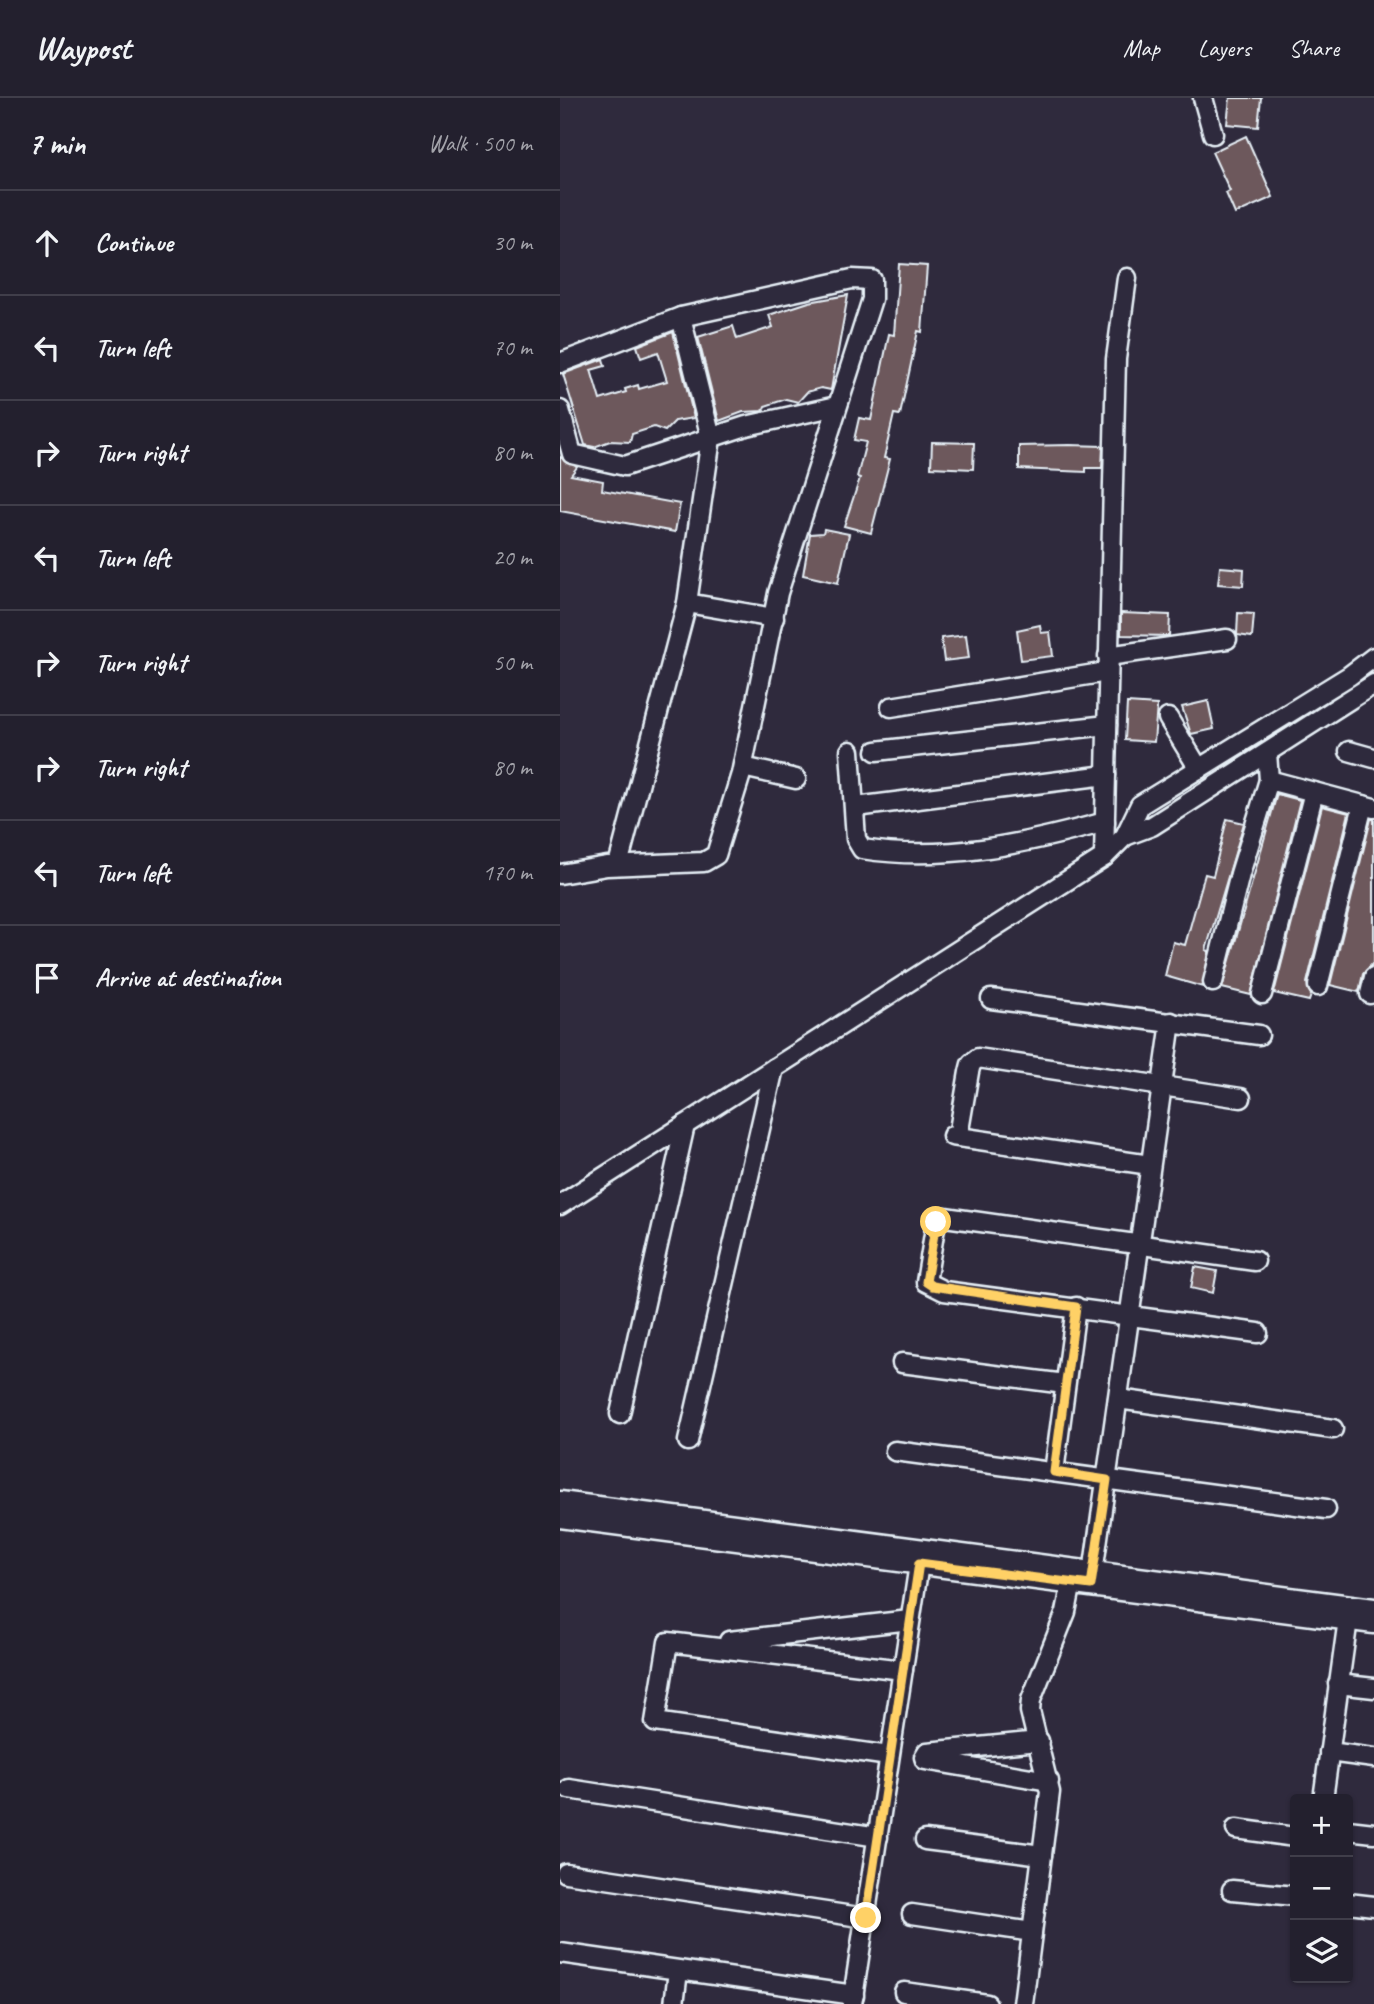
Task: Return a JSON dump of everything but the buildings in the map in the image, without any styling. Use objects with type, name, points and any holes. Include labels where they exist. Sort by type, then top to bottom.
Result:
[{"type":"street","points":[[1203,98],[1213,134]]},
{"type":"street","points":[[1104,856],[1116,359],[1127,278]]},
{"type":"street","points":[[560,363],[681,317],[852,279],[872,280],[872,299],[778,593],[743,767],[716,855],[704,862],[618,865],[560,874]]},
{"type":"street","points":[[618,865],[687,603],[711,438],[681,317]]},
{"type":"street","points":[[560,410],[572,454],[625,466],[746,426],[837,406]]},
{"type":"street","points":[[687,603],[774,618]]},
{"type":"street","points":[[891,706],[1227,639]]},
{"type":"street","points":[[560,1205],[1104,856],[1125,836],[1140,806],[1349,676],[1374,657]]},
{"type":"street","points":[[1125,836],[1152,826],[1374,684]]},
{"type":"street","points":[[1168,718],[1199,769]]},
{"type":"street","points":[[876,751],[1107,725]]},
{"type":"street","points":[[850,751],[856,807],[856,839],[862,849],[955,854],[1062,834],[1105,822]]},
{"type":"street","points":[[1349,751],[1374,758]]},
{"type":"street","points":[[1213,982],[1240,874],[1269,780],[1267,752]]},
{"type":"street","points":[[743,767],[796,779]]},
{"type":"street","points":[[856,807],[1106,775]]},
{"type":"street","points":[[1269,780],[1368,807],[1318,986]]},
{"type":"street","points":[[1262,994],[1314,792]]},
{"type":"street","points":[[991,999],[1259,1035]]},
{"type":"street","points":[[1023,2004],[1049,1781],[1030,1711],[1031,1700],[1083,1577],[1107,1480],[1171,1022]]},
{"type":"street","points":[[1150,1165],[955,1136],[971,1064],[978,1058],[1241,1098]]},
{"type":"street","points":[[688,1441],[774,1068]]},
{"type":"street","points":[[620,1414],[685,1125]]},
{"type":"street","points":[[1255,1261],[945,1217],[936,1222],[926,1282],[932,1286],[1258,1333]]},
{"type":"street","points":[[1054,1472],[1076,1307]]},
{"type":"street","points":[[902,1363],[1065,1384]]},
{"type":"street","points":[[1118,1399],[1333,1429]]},
{"type":"street","points":[[895,1451],[1326,1509]]},
{"type":"street","points":[[560,1501],[920,1555],[1349,1613],[1374,1624]]},
{"type":"street","points":[[560,1518],[920,1555]]},
{"type":"street","points":[[560,1954],[853,2000],[920,1555]]},
{"type":"street","points":[[1349,1613],[1374,1608]]},
{"type":"street","points":[[1324,1794],[1349,1613]]},
{"type":"street","points":[[703,1644],[910,1619]]},
{"type":"street","points":[[889,1756],[655,1722],[668,1642],[703,1644],[902,1671]]},
{"type":"street","points":[[1338,1684],[1374,1688]]},
{"type":"street","points":[[1039,1741],[927,1752],[924,1757],[925,1760],[1049,1781]]},
{"type":"street","points":[[1329,1752],[1374,1758]]},
{"type":"street","points":[[569,1789],[878,1836]]},
{"type":"street","points":[[1236,1829],[1290,1836]]},
{"type":"street","points":[[1353,1831],[1374,1833]]},
{"type":"street","points":[[925,1840],[1042,1855]]},
{"type":"street","points":[[566,1873],[866,1918]]},
{"type":"street","points":[[1232,1890],[1290,1896]]},
{"type":"street","points":[[1353,1904],[1374,1906]]},
{"type":"street","points":[[912,1914],[1032,1932]]},
{"type":"street","points":[[674,2004],[678,1971]]},
{"type":"street","points":[[904,1992],[987,2004]]},
{"type":"route","points":[[866,1918],[919,1563],[1091,1585],[1107,1480],[1054,1472],[1076,1307],[944,1291],[932,1286],[926,1282],[932,1231],[936,1222]]}]
